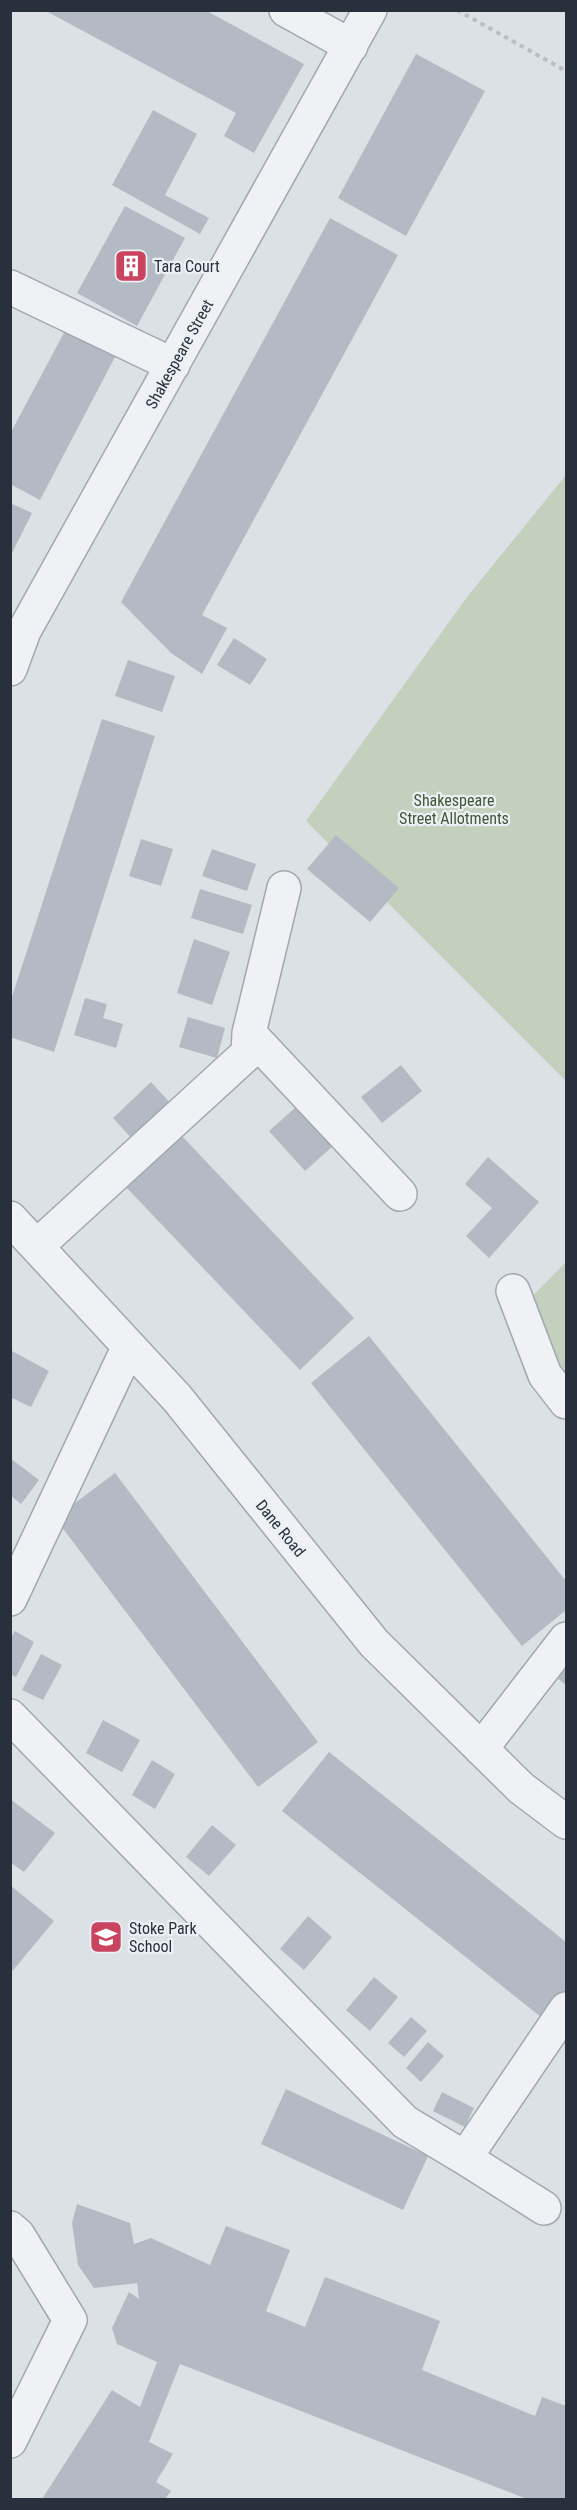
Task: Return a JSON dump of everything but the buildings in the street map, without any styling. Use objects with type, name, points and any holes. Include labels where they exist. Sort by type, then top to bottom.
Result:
[{"type":"street","points":[[286,10],[351,46]]},
{"type":"street","name":"Shakespeare Street","points":[[10,669],[24,631],[370,10]]},
{"type":"street","points":[[10,286],[173,365]]},
{"type":"street","points":[[36,1246],[248,1053],[249,1033],[284,888]]},
{"type":"street","points":[[249,1033],[400,1194]]},
{"type":"street","name":"Dane Road","points":[[10,1218],[177,1398],[374,1643],[521,1788],[567,1822]]},
{"type":"street","points":[[513,1291],[545,1375],[567,1402]]},
{"type":"street","points":[[10,1599],[129,1346]]},
{"type":"street","points":[[481,1749],[567,1640]]},
{"type":"street","points":[[10,1716],[405,2122],[544,2208]]},
{"type":"street","points":[[465,2158],[567,2009]]},
{"type":"street","points":[[10,2228],[18,2235],[70,2320],[10,2441]]},
{"type":"path","points":[[457,10],[567,71]]},
{"type":"green space","name":"Shakespeare Street Allotments","points":[[566,475],[566,1081],[306,821],[467,597]]},
{"type":"green space","points":[[566,1262],[566,1411],[510,1319]]},
{"type":"place","name":"Tara Court","points":[[131,266]]},
{"type":"place","name":"Stoke Park School","points":[[106,1937]]}]
